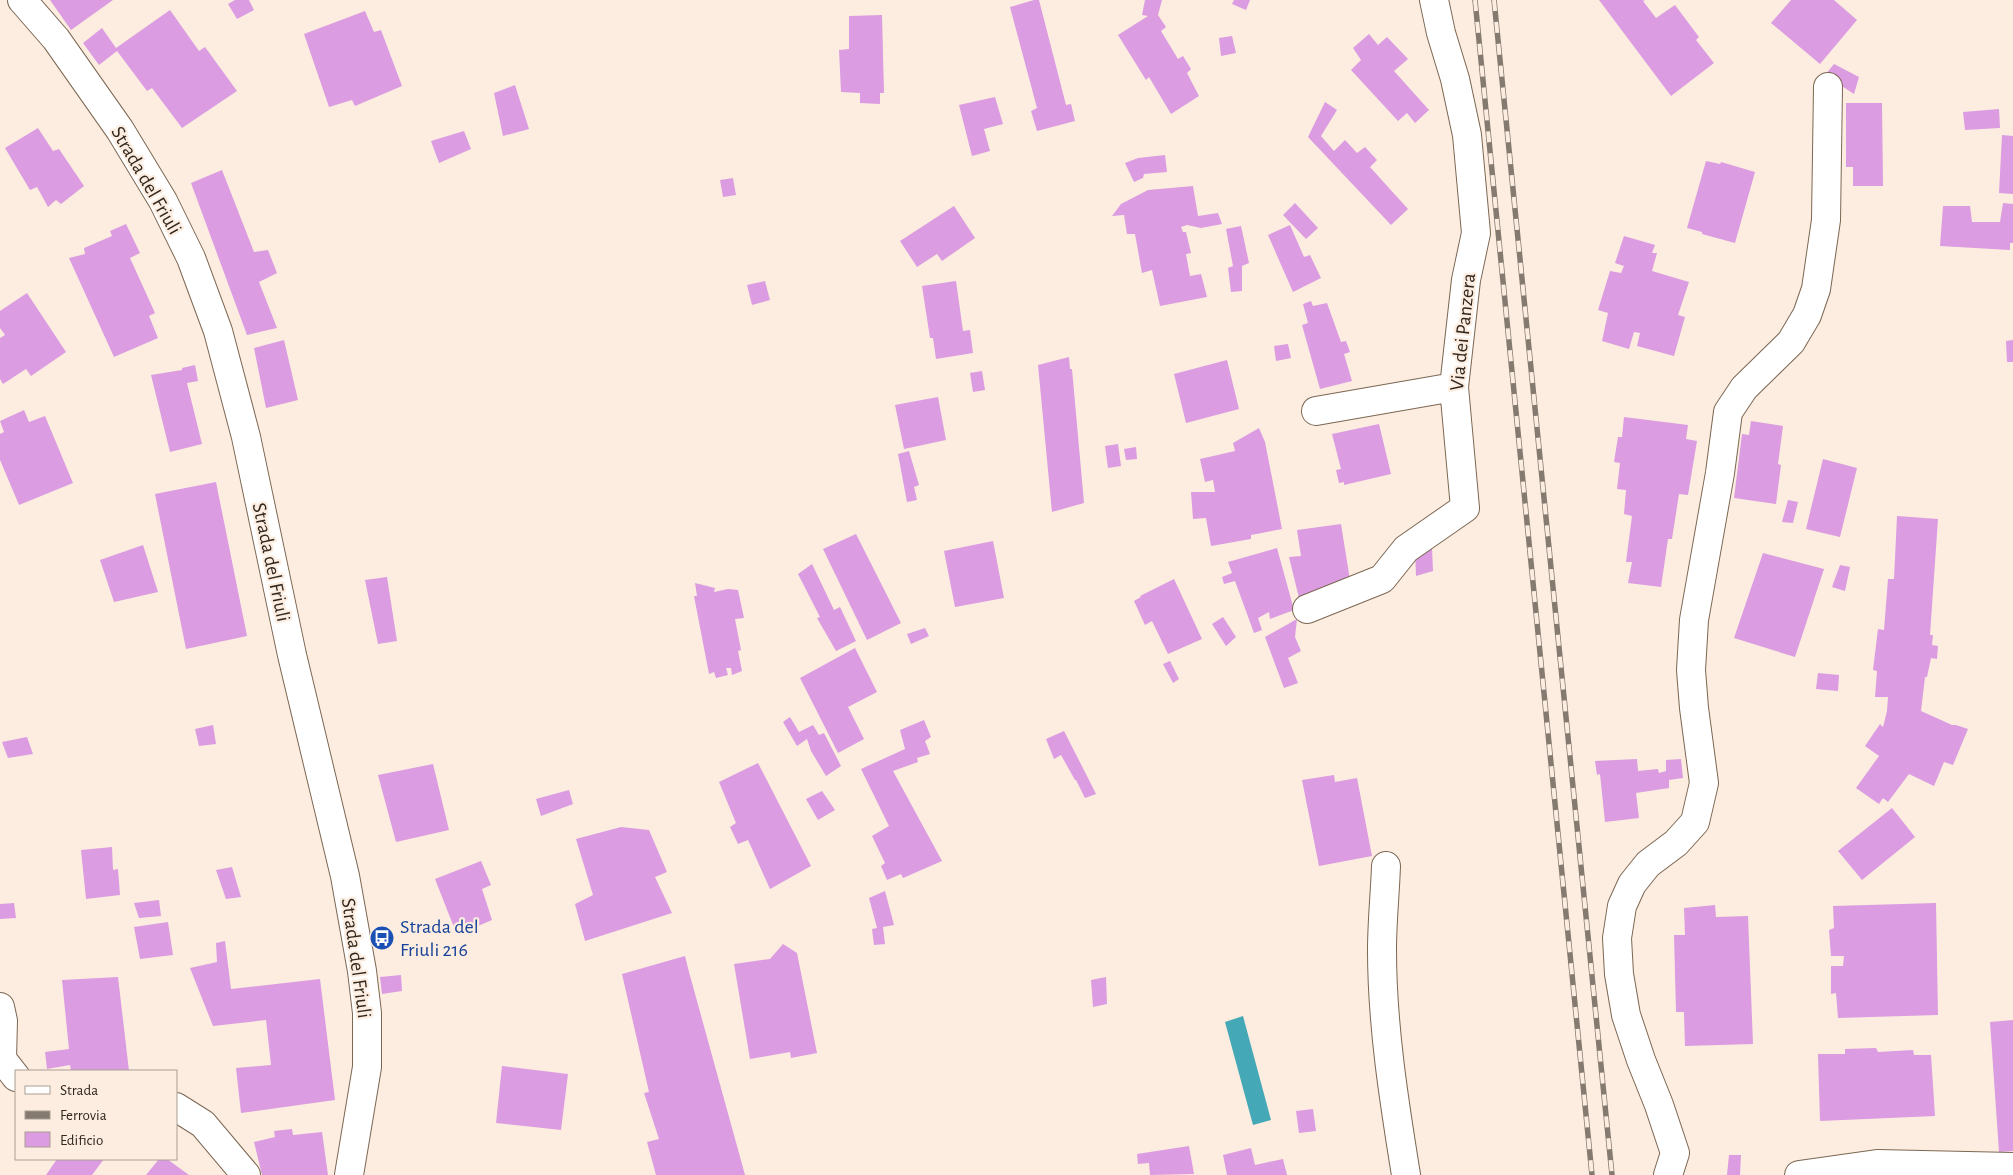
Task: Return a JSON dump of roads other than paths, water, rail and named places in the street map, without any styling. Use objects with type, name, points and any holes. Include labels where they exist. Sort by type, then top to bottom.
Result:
[{"type":"street","name":"Strada del Friuli","points":[[22,0],[67,54],[120,130],[163,201],[191,258],[218,330],[246,436],[292,656],[345,876],[362,971],[367,1013],[367,1067],[349,1175]]},
{"type":"street","name":"Via dei Panzera","points":[[1308,609],[1382,579],[1406,549],[1465,508],[1454,387],[1466,280],[1476,233],[1467,135],[1455,79],[1441,33],[1434,0]]},
{"type":"street","points":[[1668,1175],[1675,1153],[1626,1014],[1619,974],[1618,930],[1622,906],[1632,884],[1648,864],[1676,843],[1695,822],[1704,784],[1691,670],[1694,620],[1720,473],[1728,412],[1744,388],[1791,342],[1807,314],[1816,289],[1826,220],[1828,87]]},
{"type":"street","points":[[1316,411],[1454,387]]},
{"type":"street","points":[[1386,866],[1382,950],[1386,1020],[1398,1127],[1406,1175]]},
{"type":"street","points":[[0,1007],[3,1021],[2,1059],[15,1076]]},
{"type":"street","points":[[178,1108],[203,1124],[246,1175]]},
{"type":"street","points":[[1799,1175],[1877,1164],[2013,1167]]},
{"type":"water","points":[[1243,1016],[1271,1120],[1253,1125],[1225,1022]]},
{"type":"railway","points":[[1475,0],[1592,1175]]},
{"type":"railway","points":[[1494,0],[1612,1175]]},
{"type":"place","name":"Strada del Friuli 216","points":[[382,938]]}]
